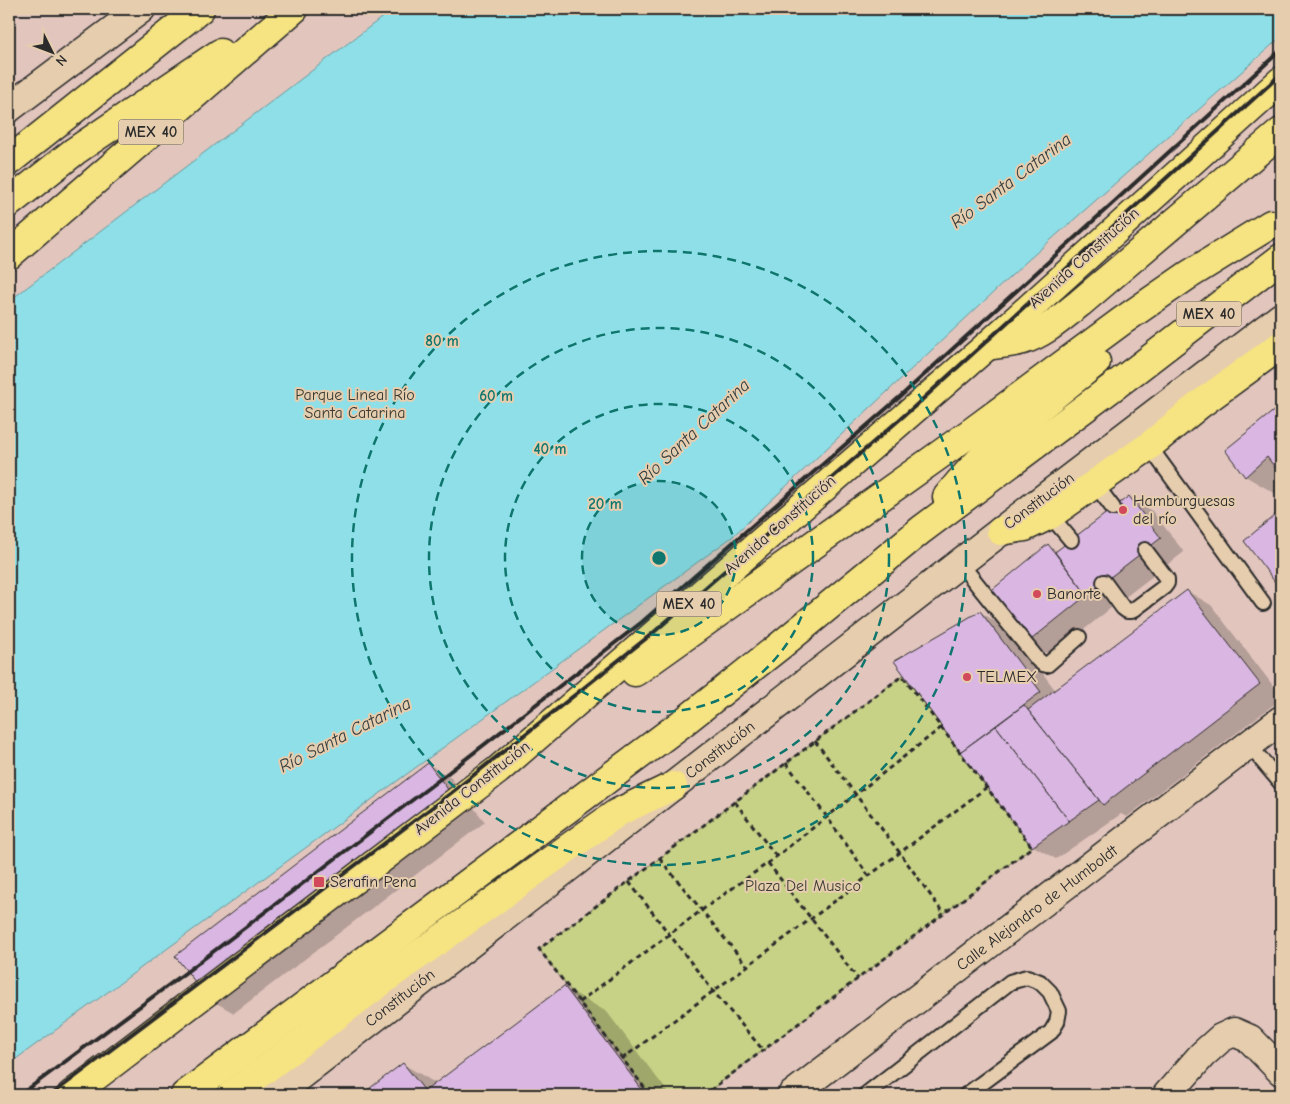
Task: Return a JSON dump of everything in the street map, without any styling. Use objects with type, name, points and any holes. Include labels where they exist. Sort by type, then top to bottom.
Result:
[{"type":"main road","points":[[9,161],[200,9]]},
{"type":"main road","name":"MEX 40","points":[[9,204],[75,151],[285,9]]},
{"type":"main road","name":"MEX 40","points":[[9,255],[294,9]]},
{"type":"main road","name":"Avenida Constitución","points":[[71,1095],[498,770],[987,346],[1281,81]]},
{"type":"main road","points":[[987,346],[1022,340],[1040,333],[1053,324],[1281,132]]},
{"type":"main road","points":[[921,530],[961,479],[983,456],[1074,380],[1205,280],[1276,220]]},
{"type":"main road","points":[[498,770],[1122,321],[1187,276],[1276,220]]},
{"type":"main road","name":"MEX 40","points":[[185,1095],[680,724],[781,645],[921,530],[1281,258]]},
{"type":"main road","points":[[1000,531],[1025,527],[1050,515],[1149,446],[1199,405],[1281,345]]},
{"type":"main road","points":[[230,1095],[396,971],[617,813],[673,786]]},
{"type":"street","points":[[9,108],[141,9]]},
{"type":"street","name":"Constitución","points":[[275,1095],[1000,531],[1281,316]]},
{"type":"street","name":"Calle Alejandro de Humboldt","points":[[792,1095],[1281,720]]},
{"type":"street","points":[[1167,1095],[1202,1055],[1221,1038],[1234,1032],[1250,1039],[1281,1071]]},
{"type":"lane","points":[[1149,446],[1263,603]]},
{"type":"lane","points":[[1094,484],[1113,508]]},
{"type":"lane","points":[[1050,515],[1071,540]]},
{"type":"lane","points":[[1104,582],[1127,611],[1132,611],[1164,587],[1167,579],[1145,550]]},
{"type":"lane","points":[[960,563],[1042,664],[1047,665],[1079,637]]},
{"type":"lane","points":[[1250,745],[1281,783]]},
{"type":"lane","points":[[865,1095],[1010,982],[1027,977],[1040,982],[1050,992],[1059,1011],[1057,1022],[1051,1032],[966,1095]]},
{"type":"path","points":[[650,1095],[540,950],[902,676],[1032,847],[704,1095]]},
{"type":"path","points":[[579,1002],[768,863],[942,727]]},
{"type":"path","points":[[815,741],[944,914]]},
{"type":"path","points":[[786,763],[868,875]]},
{"type":"path","points":[[622,1060],[987,787]]},
{"type":"path","points":[[735,802],[776,856]]},
{"type":"path","points":[[660,858],[747,966]]},
{"type":"path","points":[[768,863],[858,979]]},
{"type":"path","points":[[628,882],[713,991],[763,1050]]},
{"type":"green space","name":"Plaza Del Musico","points":[[903,675],[1032,847],[704,1095],[650,1095],[539,949]]},
{"type":"water","name":"Río Santa Catarina","points":[[393,9],[1281,9],[1281,37],[1027,261],[732,537],[9,1064],[9,301]]},
{"type":"building","points":[[1281,405],[1281,475],[1267,457],[1245,477],[1225,450]]},
{"type":"building","points":[[1129,496],[1161,538],[1087,595],[1055,552]]},
{"type":"building","points":[[1281,510],[1281,590],[1244,541]]},
{"type":"building","name":"Banorte","points":[[1048,544],[1087,595],[1027,643],[987,594]]},
{"type":"building","points":[[1187,590],[1260,684],[1103,805],[1028,710]]},
{"type":"building","name":"TELMEX","points":[[980,611],[1041,692],[960,752],[894,661]]},
{"type":"building","points":[[1024,705],[1099,800],[1069,821],[996,726]]},
{"type":"building","points":[[996,726],[1069,821],[1032,847],[960,752]]},
{"type":"building","name":"Serafin Pena","points":[[428,763],[462,808],[210,1001],[175,956]]},
{"type":"building","points":[[564,986],[646,1095],[361,1095],[403,1063],[425,1091]]},
{"type":"railway","points":[[20,1095],[189,970],[642,622],[902,395],[1281,50]]},
{"type":"railway","points":[[51,1095],[451,793],[653,633],[914,407],[1281,74]]},
{"type":"place","name":"Hamburguesas del río","points":[[1123,510]]},
{"type":"place","name":"Banorte","points":[[1037,594]]},
{"type":"place","name":"TELMEX","points":[[967,677]]},
{"type":"place","name":"Serafin Pena","points":[[319,882]]},
{"type":"park label","name":"Parque Lineal Río Santa Catarina","points":[[355,404]]}]
